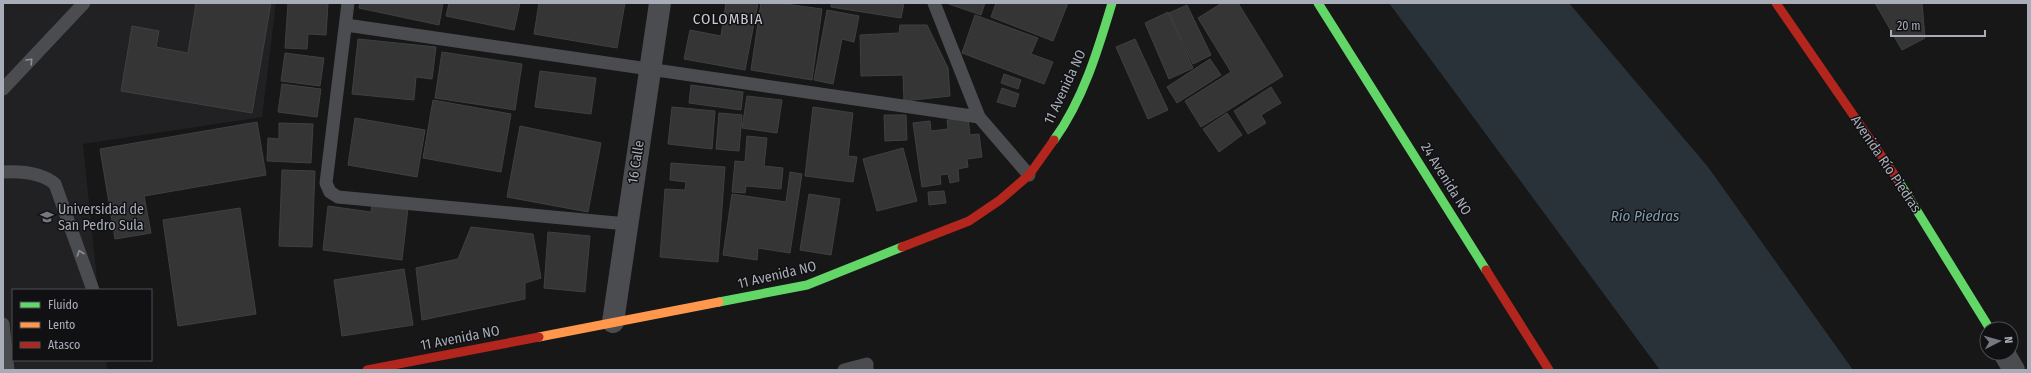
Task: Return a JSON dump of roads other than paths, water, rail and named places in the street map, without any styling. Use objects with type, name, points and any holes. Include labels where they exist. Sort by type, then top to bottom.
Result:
[{"type":"street","name":"16 Calle","points":[[612,322],[660,3]]},
{"type":"street","name":"11 Avenida NO","points":[[367,370],[807,285],[969,221],[1000,200],[1029,174],[1056,138],[1078,99],[1099,46],[1112,3]]},
{"type":"street","name":"24 Avenida NO","points":[[1318,3],[1549,370]]},
{"type":"street","name":"Avenida Río Piedras","points":[[1776,3],[1904,188],[1985,321]]},
{"type":"street","points":[[2009,361],[2014,370]]},
{"type":"lane","points":[[3,89],[84,3]]},
{"type":"lane","points":[[348,3],[326,183],[330,192],[338,197],[627,224]]},
{"type":"lane","points":[[934,3],[979,117],[1029,174]]},
{"type":"lane","points":[[346,24],[979,117]]},
{"type":"lane","points":[[3,172],[37,174],[48,178],[55,184],[93,289]]},
{"type":"lane","points":[[3,324],[8,361]]},
{"type":"lane","points":[[844,370],[867,364],[867,370]]},
{"type":"water","name":"Río Piedras","points":[[1389,3],[1569,3],[1708,167],[1853,370],[1660,370]]},
{"type":"place","name":"Universidad de San Pedro Sula","points":[[47,217]]},
{"type":"district","name":"COLOMBIA","points":[[728,19]]}]
